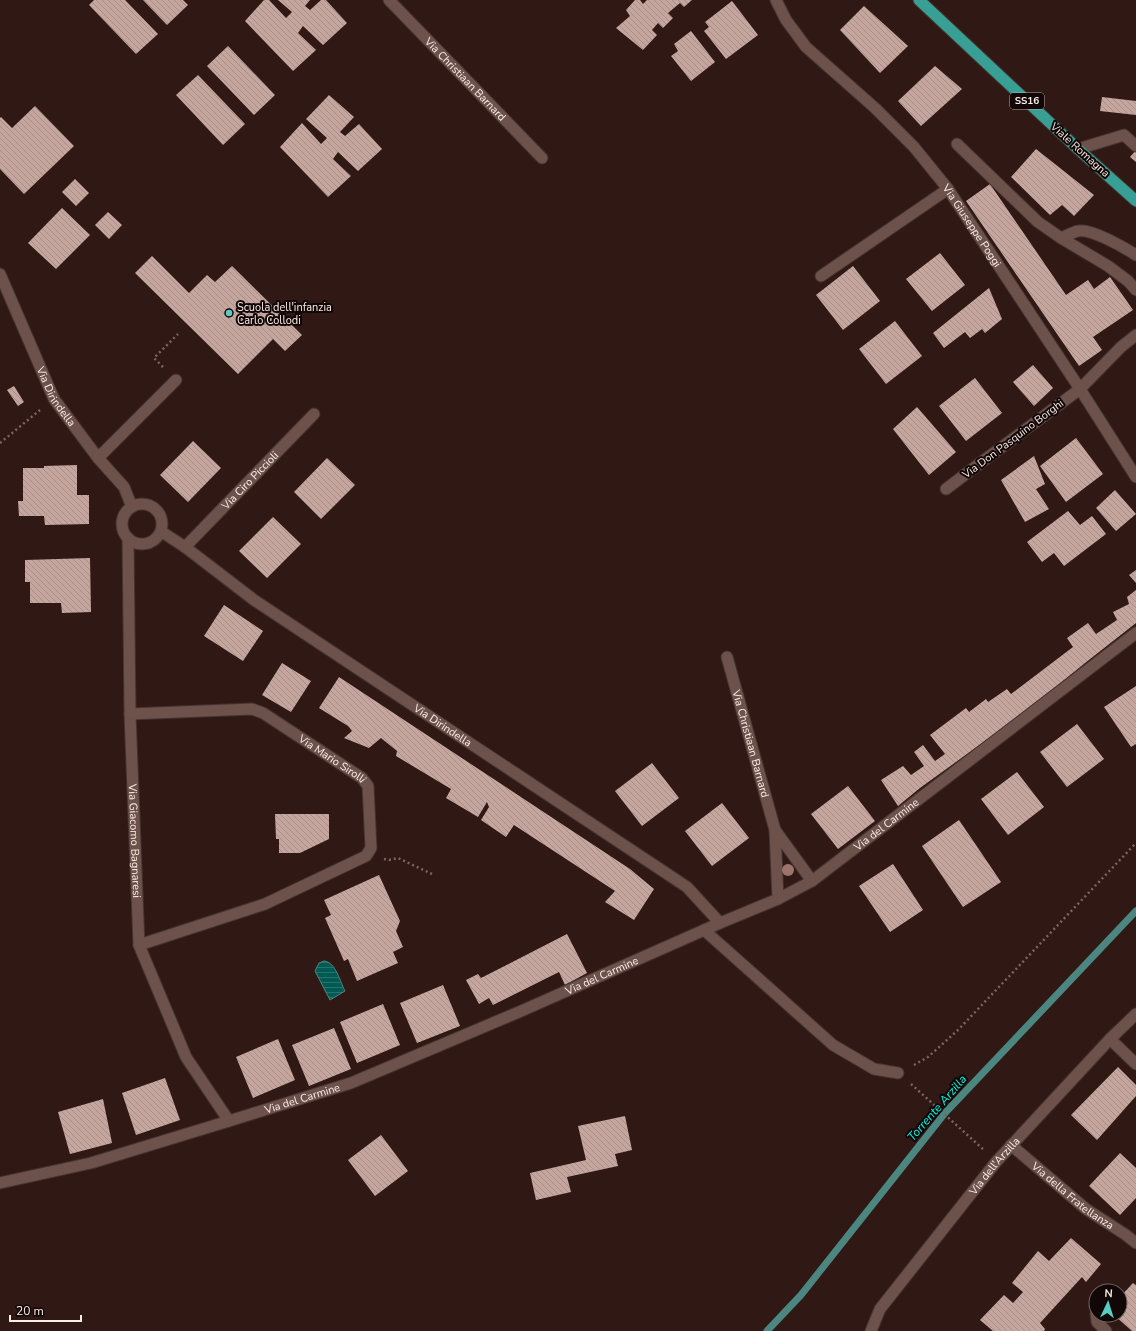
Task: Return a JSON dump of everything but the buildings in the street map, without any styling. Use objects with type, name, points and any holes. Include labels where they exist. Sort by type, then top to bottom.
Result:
[{"type":"main road","name":"Viale Romagna","points":[[919,0],[1078,149],[1136,201]]},
{"type":"street","name":"Via Christiaan Barnard","points":[[389,0],[542,158]]},
{"type":"street","name":"Via Giuseppe Poggi","points":[[776,0],[786,20],[806,47],[875,108],[914,147],[948,189],[1080,389],[1136,477]]},
{"type":"street","points":[[1078,149],[1124,135],[1136,146]]},
{"type":"street","points":[[957,144],[1038,222],[1061,238],[1108,266],[1128,281],[1136,290]]},
{"type":"street","points":[[821,276],[948,189]]},
{"type":"street","points":[[1061,238],[1079,230],[1098,235],[1125,247],[1136,255]]},
{"type":"street","name":"Via Dirindella","points":[[0,274],[54,399],[98,458],[124,487],[132,507]]},
{"type":"street","name":"Via Don Pasquino Borghi","points":[[946,489],[1080,389],[1121,347],[1136,335]]},
{"type":"street","points":[[98,458],[176,380]]},
{"type":"street","name":"Via Ciro Piccioli","points":[[185,547],[314,414]]},
{"type":"street","points":[[140,504],[149,505],[156,509],[161,516],[163,524],[162,532],[157,539],[150,543],[142,545],[134,543],[123,532],[123,518],[126,511],[140,504]]},
{"type":"street","name":"Via Dirindella","points":[[162,532],[185,547],[254,600],[687,887],[720,923]]},
{"type":"street","name":"Via Giacomo Bagnaresi","points":[[128,538],[130,714],[139,945],[186,1057],[229,1121]]},
{"type":"street","name":"Via del Carmine","points":[[0,1183],[91,1163],[351,1083],[519,1012],[778,898],[812,881],[1136,633]]},
{"type":"street","name":"Via Christiaan Barnard","points":[[727,657],[776,830],[778,898]]},
{"type":"street","name":"Via Mario Sirolli","points":[[130,714],[252,709],[263,712],[362,778],[368,786],[371,848],[366,856]]},
{"type":"street","name":"Via Christiaan Barnard","points":[[776,830],[812,881]]},
{"type":"street","points":[[139,945],[265,904],[366,856]]},
{"type":"street","points":[[704,930],[833,1045],[874,1069],[898,1073]]},
{"type":"street","name":"Via dell'Arzilla","points":[[870,1331],[880,1309],[996,1162],[1110,1039],[1136,1014]]},
{"type":"street","points":[[1110,1039],[1136,1064]]},
{"type":"street","name":"Via della Fratellanza","points":[[1011,1146],[1086,1209],[1136,1243]]},
{"type":"street","points":[[1098,1323],[1106,1331]]},
{"type":"path","points":[[176,380],[154,358],[178,334]]},
{"type":"path","points":[[0,443],[54,399]]},
{"type":"path","points":[[986,1152],[898,1073],[928,1057],[958,1030],[1136,843]]},
{"type":"path","points":[[366,856],[389,860],[398,858],[432,874]]},
{"type":"water","points":[[324,961],[328,962],[335,969],[345,991],[330,1000],[315,971],[319,963]]},
{"type":"waterway","name":"Torrente Arzilla","points":[[767,1331],[801,1295],[945,1113],[1136,911]]},
{"type":"place","name":"Scuola dell'infanzia Carlo Collodi","points":[[229,313]]}]
